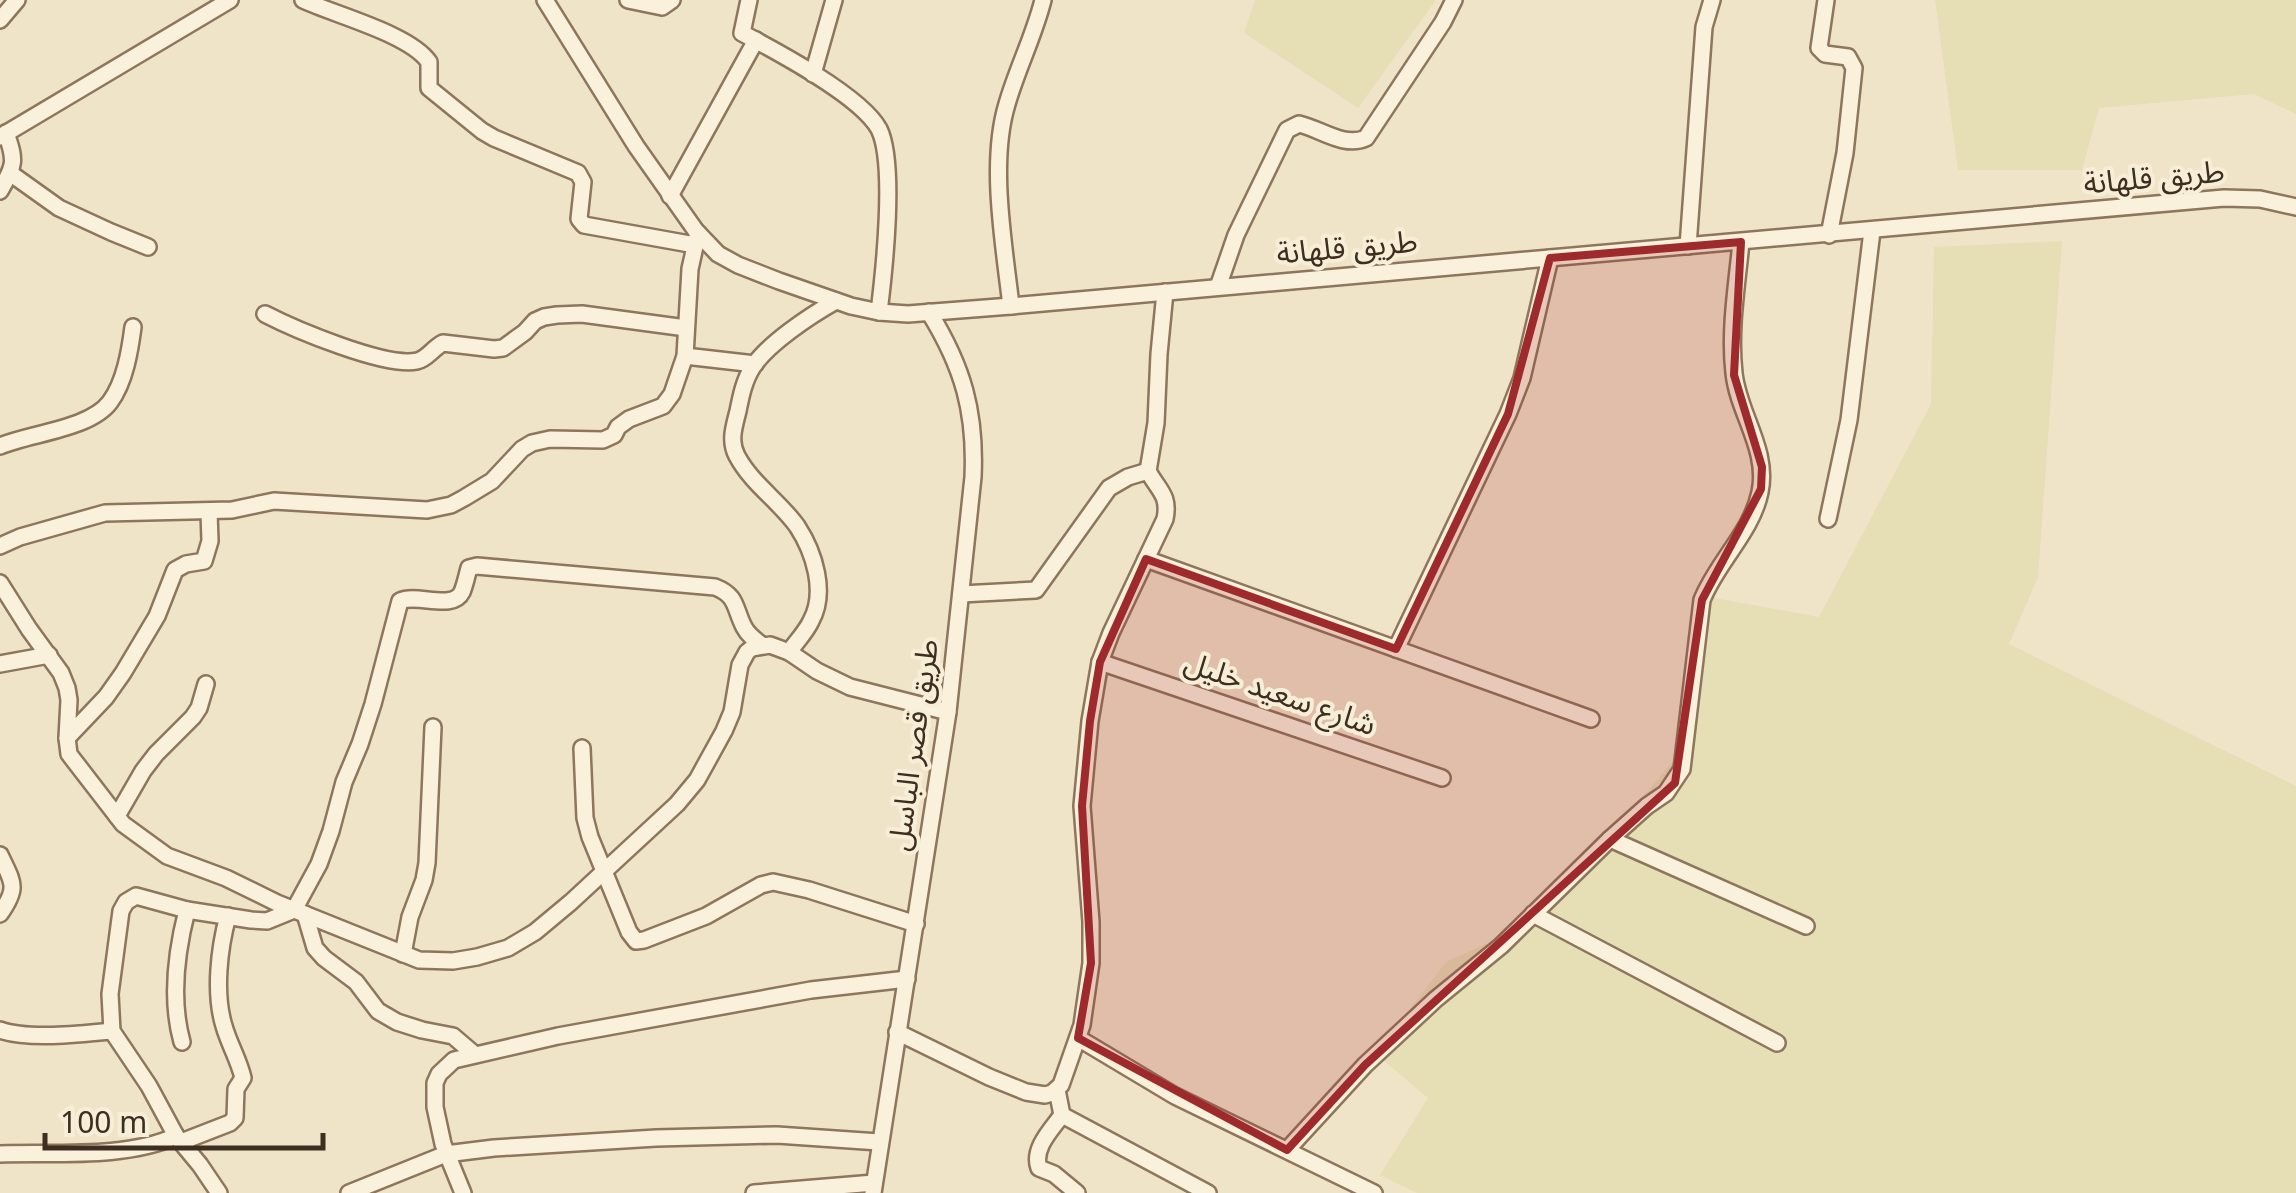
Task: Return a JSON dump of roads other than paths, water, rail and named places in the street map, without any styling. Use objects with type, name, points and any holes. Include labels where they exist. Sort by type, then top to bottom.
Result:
[{"type":"street","points":[[0,20],[16,0]]},
{"type":"street","points":[[0,190],[10,173],[14,154],[3,135],[230,0]]},
{"type":"street","points":[[0,546],[105,513],[209,512],[274,501],[427,510],[451,505],[492,480],[532,443],[603,440],[629,420],[664,406],[672,394],[685,356],[690,270],[696,239],[584,225],[579,219],[583,182],[578,174],[482,131],[429,88],[429,62],[417,49],[302,0]]},
{"type":"street","name":"طريق قلهانة","points":[[545,0],[696,239],[738,266],[879,312],[908,314],[1011,306],[2224,198],[2260,199],[2296,207]]},
{"type":"street","points":[[628,0],[662,7],[672,0]]},
{"type":"street","points":[[749,0],[742,33],[796,61],[868,114],[880,132],[888,198],[879,312]]},
{"type":"street","points":[[813,74],[834,0]]},
{"type":"street","points":[[1011,306],[999,146],[1007,104],[1043,0]]},
{"type":"street","points":[[1218,287],[1236,235],[1287,130],[1299,124],[1346,142],[1366,138],[1454,0]]},
{"type":"street","points":[[1688,246],[1704,27],[1712,0]]},
{"type":"street","points":[[1826,0],[1820,48],[1825,54],[1848,57],[1854,68],[1846,153],[1829,234]]},
{"type":"street","points":[[670,196],[756,40]]},
{"type":"street","points":[[10,173],[60,208],[148,246]]},
{"type":"street","points":[[1828,519],[1849,420],[1872,231]]},
{"type":"street","points":[[1288,1150],[1366,1064],[1501,946],[1610,839],[1666,792],[1682,769],[1702,600],[1747,524],[1761,490],[1762,467],[1734,375],[1740,242]]},
{"type":"street","points":[[1396,649],[1508,414],[1522,378],[1550,258]]},
{"type":"street","points":[[1077,1193],[1036,1162],[1039,1149],[1062,1114],[1057,1090],[1078,1038],[1088,995],[1092,944],[1082,806],[1100,662],[1168,508],[1164,494],[1148,471],[1156,424],[1165,292]]},
{"type":"street","points":[[789,652],[812,620],[818,580],[812,556],[796,526],[758,484],[734,448],[734,426],[744,386],[755,364],[811,316],[836,301]]},
{"type":"street","name":"طريق قصر الباسل","points":[[873,1188],[948,712],[973,477],[970,407],[948,341],[929,312]]},
{"type":"street","points":[[265,314],[373,356],[404,362],[422,360],[442,343],[502,348],[544,317],[582,314],[686,328]]},
{"type":"street","points":[[0,446],[91,418],[109,404],[129,354],[133,326]]},
{"type":"street","points":[[685,356],[755,364]]},
{"type":"street","points":[[961,594],[1036,590],[1109,488],[1148,471]]},
{"type":"street","points":[[67,738],[106,696],[122,672],[157,616],[175,570],[204,562],[210,541],[209,512]]},
{"type":"street","points":[[1146,559],[1591,720]]},
{"type":"street","points":[[474,1054],[453,1036],[397,1022],[378,1011],[356,982],[315,948],[299,912],[331,832],[344,782],[373,704],[397,608],[403,599],[456,599],[462,594],[469,568],[477,566],[716,587],[730,595],[742,624],[762,645]]},
{"type":"street","points":[[0,583],[61,674],[70,700],[70,754],[117,816],[142,840],[167,856],[419,960],[477,957],[508,948],[535,932],[677,804],[697,780],[719,741],[732,712],[740,666],[747,652],[770,645],[850,687],[948,712]]},
{"type":"street","points":[[0,664],[49,655]]},
{"type":"street","name":"شارع سعيد خليل","points":[[1100,662],[1442,778]]},
{"type":"street","points":[[117,816],[156,754],[193,717],[206,684]]},
{"type":"street","points":[[403,954],[427,863],[433,727]]},
{"type":"street","points":[[582,748],[585,818],[590,837],[636,941],[706,916],[772,882],[916,924]]},
{"type":"street","points":[[1610,839],[1806,926]]},
{"type":"street","points":[[0,854],[13,887],[0,914]]},
{"type":"street","points":[[219,1193],[179,1139],[112,1032],[110,994],[121,911],[136,896],[187,910],[267,921],[299,912]]},
{"type":"street","points":[[182,1042],[176,1022],[176,992],[187,910]]},
{"type":"street","points":[[1533,914],[1778,1043]]},
{"type":"street","points":[[0,1154],[150,1146],[230,1123],[235,1118],[236,1088],[243,1078],[222,1022],[220,991],[220,956],[228,916]]},
{"type":"street","points":[[463,1193],[446,1154],[435,1107],[439,1074],[454,1060],[558,1036],[811,990],[906,979]]},
{"type":"street","points":[[0,1030],[9,1034],[57,1035],[112,1032]]},
{"type":"street","points":[[897,1032],[1026,1092],[1044,1095],[1057,1090]]},
{"type":"street","points":[[1078,1038],[1175,1096],[1374,1193]]},
{"type":"street","points":[[1062,1114],[1208,1193]]},
{"type":"street","points":[[349,1193],[446,1154],[494,1148],[777,1135],[880,1142]]},
{"type":"street","points":[[754,1193],[873,1188]]}]
